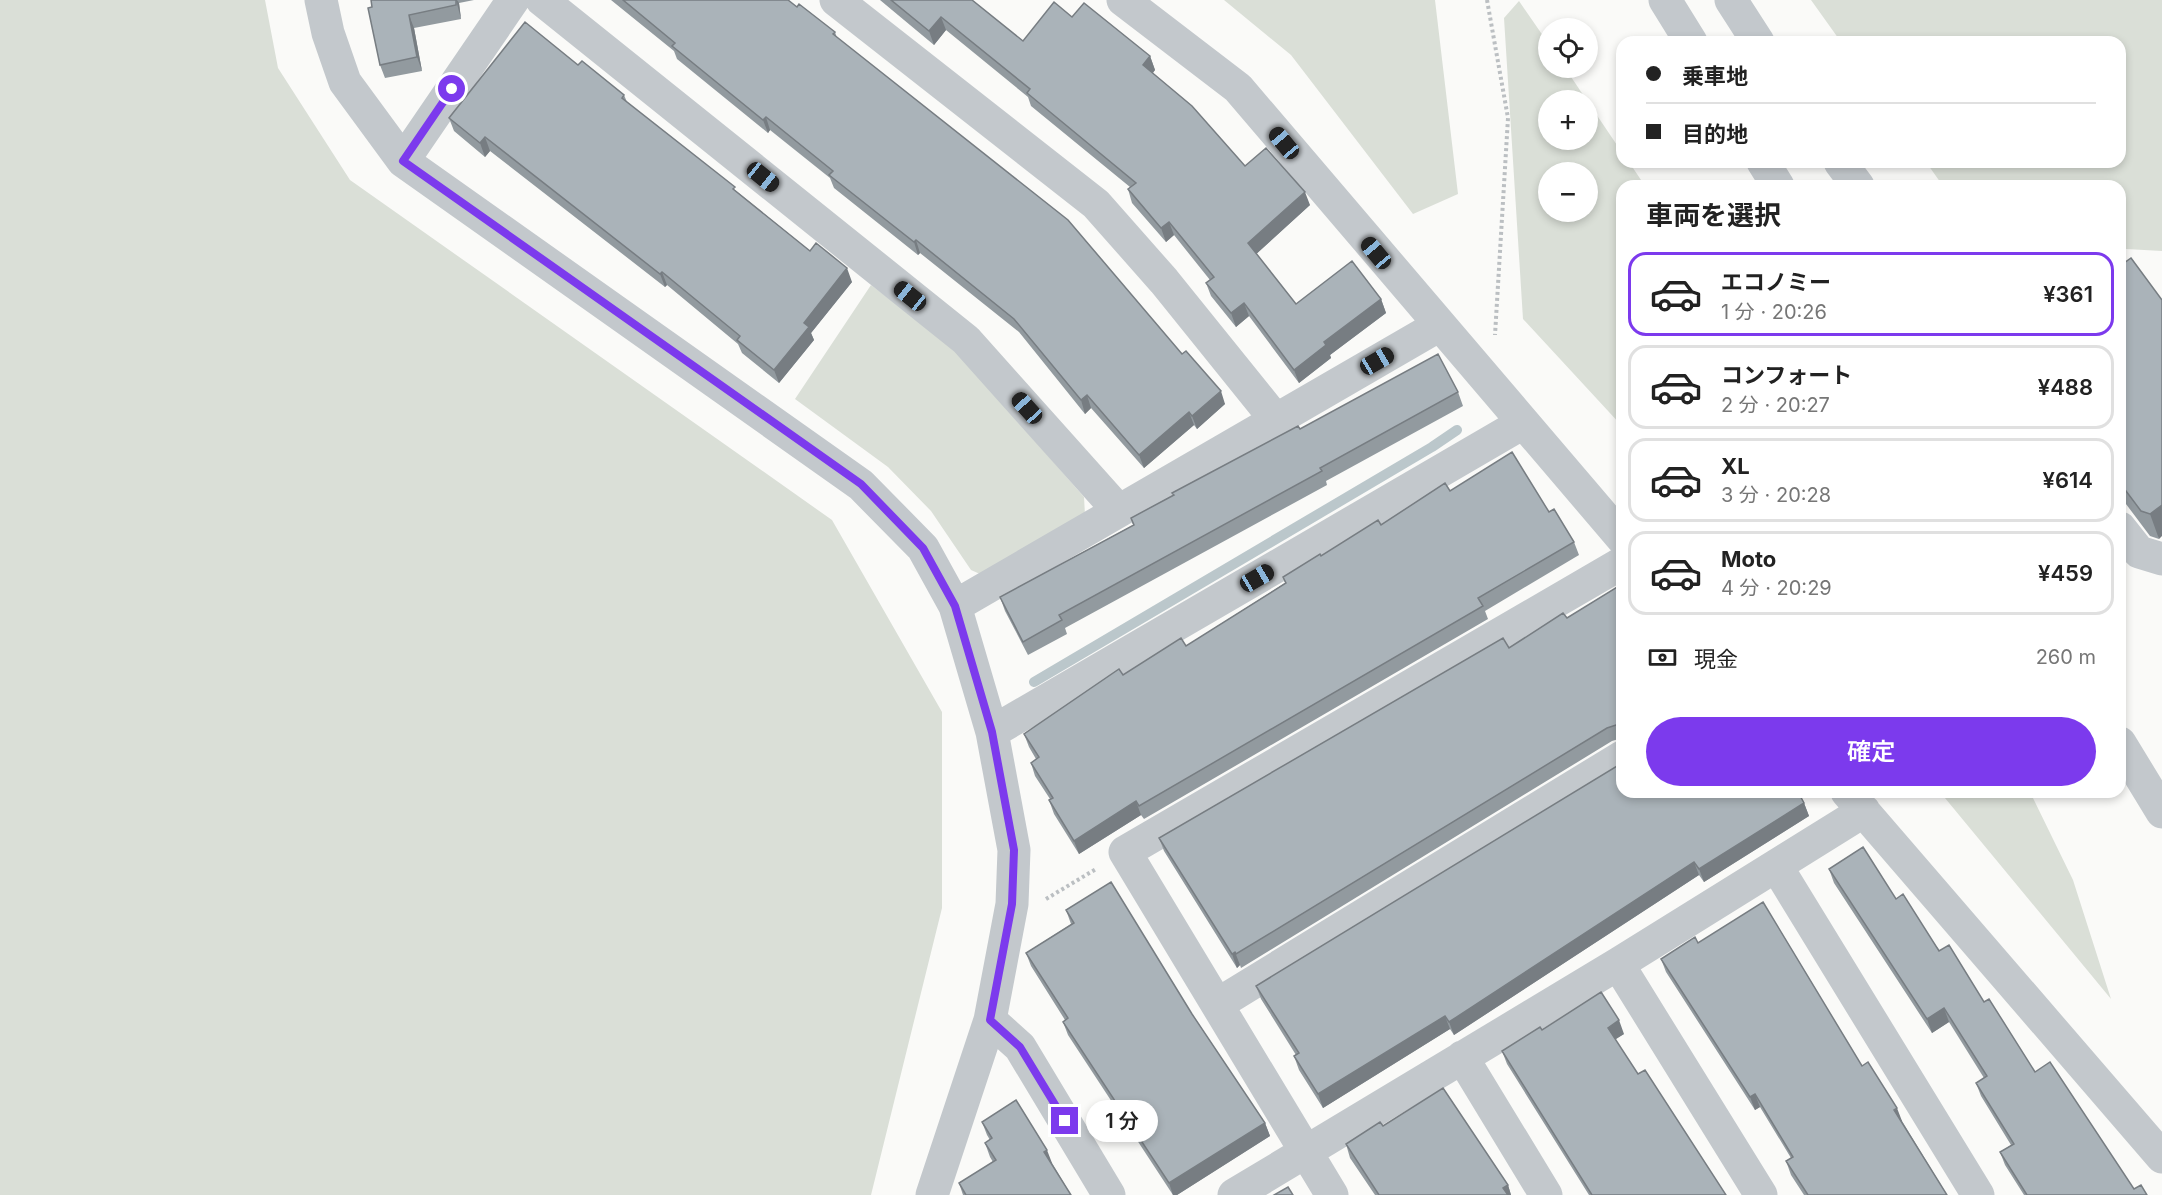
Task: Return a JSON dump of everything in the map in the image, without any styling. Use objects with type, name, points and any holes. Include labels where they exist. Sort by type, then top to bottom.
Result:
[{"type":"street","points":[[321,0],[328,33],[345,82],[403,161],[861,484],[923,548],[955,606],[992,732],[1014,850],[1012,904],[990,1020],[932,1195]]},
{"type":"street","points":[[403,161],[513,0]]},
{"type":"street","points":[[542,0],[966,340],[1118,510]]},
{"type":"street","points":[[836,0],[1095,204],[1164,281],[1276,420]]},
{"type":"street","points":[[1123,0],[1238,88],[1438,326],[1616,531]]},
{"type":"street","points":[[1666,0],[1687,36]]},
{"type":"street","points":[[1731,0],[1754,36]]},
{"type":"street","points":[[955,606],[1438,326]]},
{"type":"street","points":[[992,732],[1523,423]]},
{"type":"street","points":[[2126,536],[2139,552],[2162,559]]},
{"type":"street","points":[[1332,1195],[1125,852],[1616,566]]},
{"type":"street","points":[[2126,753],[2162,812]]},
{"type":"street","points":[[1218,1004],[1616,761]]},
{"type":"street","points":[[1234,1195],[1777,867],[1855,801],[2162,1157]]},
{"type":"street","points":[[1777,867],[1978,1195]]},
{"type":"street","points":[[1618,964],[1761,1195]]},
{"type":"street","points":[[990,1020],[1020,1047],[1109,1195]]},
{"type":"street","points":[[1461,1057],[1546,1195]]},
{"type":"path","points":[[1484,378],[1494,353],[1508,118],[1487,0]]},
{"type":"path","points":[[1036,905],[1125,852]]},
{"type":"shaded area","points":[[0,0],[265,0],[278,68],[350,180],[832,520],[942,712],[942,908],[871,1195],[0,1195]]},
{"type":"shaded area","points":[[1224,0],[1435,0],[1458,194],[1413,214],[1291,55]]},
{"type":"shaded area","points":[[1811,0],[2162,0],[2162,251],[2126,249],[2126,180],[1939,180],[1930,168],[2126,168],[2126,36],[1837,36]]},
{"type":"shaded area","points":[[1519,1],[1538,29],[1538,78],[1572,78],[1580,90],[1538,90],[1538,150],[1598,150],[1598,117],[1616,144],[1616,168],[1633,168],[1641,180],[1616,180],[1616,420],[1523,319],[1504,18]]},
{"type":"shaded area","points":[[871,285],[953,347],[1084,497],[1085,515],[989,578],[971,570],[931,511],[888,467],[795,399]]},
{"type":"shaded area","points":[[1945,798],[2033,798],[2073,880],[2111,999]]},
{"type":"building","points":[[371,0],[456,0],[456,5],[409,15],[417,57],[380,65],[368,8],[372,7]]},
{"type":"building","points":[[623,0],[788,0],[797,7],[799,4],[835,32],[833,34],[1068,220],[1182,354],[1186,351],[1221,391],[1192,416],[1189,412],[1139,455],[1087,395],[1081,400],[1014,319],[916,240],[914,242],[829,175],[833,171],[766,117],[763,120],[672,46],[675,43]]},
{"type":"building","points":[[891,0],[972,0],[1023,41],[1054,2],[1072,17],[1084,3],[1150,56],[1143,65],[1192,106],[1245,166],[1266,148],[1305,192],[1248,243],[1296,304],[1352,261],[1381,299],[1324,342],[1326,345],[1294,370],[1244,303],[1231,313],[1206,283],[1214,277],[1169,222],[1161,228],[1128,189],[1136,183],[1027,93],[1030,89],[941,17],[929,31]]},
{"type":"building","points":[[525,22],[578,65],[582,61],[624,95],[622,98],[735,187],[733,189],[810,251],[816,243],[847,268],[804,323],[809,327],[774,370],[737,340],[740,336],[662,272],[660,274],[485,137],[480,143],[449,118]]},
{"type":"building","points":[[2131,258],[2162,300],[2162,505],[2150,514],[2141,511],[2126,491],[2126,262]]},
{"type":"building","points":[[1438,354],[1458,392],[1320,468],[1322,471],[1059,615],[1062,620],[1023,642],[1000,597],[1134,525],[1131,518],[1174,495],[1172,493],[1298,426],[1300,429]]},
{"type":"building","points":[[1512,452],[1549,512],[1554,509],[1574,542],[1478,598],[1483,606],[1139,806],[1136,801],[1074,841],[1049,800],[1053,798],[1031,763],[1039,757],[1024,734],[1119,669],[1123,675],[1181,638],[1186,646],[1286,583],[1283,577],[1320,554],[1321,556],[1378,520],[1381,525],[1445,483],[1450,491]]},
{"type":"building","points":[[1616,588],[1616,725],[1607,728],[1236,954],[1235,952],[1232,954],[1159,838],[1503,638],[1509,648],[1563,613],[1567,618]]},
{"type":"building","points":[[1616,767],[1616,798],[1801,798],[1804,803],[1699,869],[1694,862],[1449,1022],[1445,1016],[1318,1094],[1294,1056],[1299,1053],[1256,986]]},
{"type":"building","points":[[1863,847],[1896,899],[1903,894],[1939,951],[1949,945],[1984,1002],[1989,999],[2035,1072],[2050,1062],[2134,1189],[2141,1185],[2147,1195],[2027,1195],[2000,1152],[2014,1144],[1976,1083],[1987,1076],[1944,1008],[1927,1019],[1829,869]]},
{"type":"building","points":[[1111,882],[1192,1014],[1265,1123],[1169,1183],[1063,1022],[1068,1018],[1026,953],[1074,923],[1066,910]]},
{"type":"building","points":[[1763,902],[1862,1066],[1868,1062],[1897,1108],[1894,1110],[1947,1195],[1808,1195],[1786,1161],[1793,1157],[1755,1094],[1750,1097],[1661,959],[1695,937],[1698,943]]},
{"type":"building","points":[[1601,992],[1619,1020],[1608,1028],[1638,1074],[1645,1070],[1726,1195],[1592,1195],[1502,1051],[1540,1027],[1542,1030]]},
{"type":"building","points":[[1443,1088],[1508,1185],[1503,1188],[1508,1195],[1379,1195],[1346,1144],[1380,1122],[1383,1126]]},
{"type":"building","points":[[1016,1100],[1047,1150],[1044,1152],[1071,1195],[966,1195],[959,1183],[996,1160],[985,1143],[992,1138],[982,1122]]},
{"type":"building","points":[[1288,1187],[1293,1195],[1274,1195]]},
{"type":"waterway","points":[[1034,682],[1432,447],[1457,430]]},
{"type":"route","points":[[452,89],[403,161],[861,484],[923,548],[955,606],[992,732],[1014,850],[1012,904],[990,1020],[1020,1047],[1065,1121]]}]
